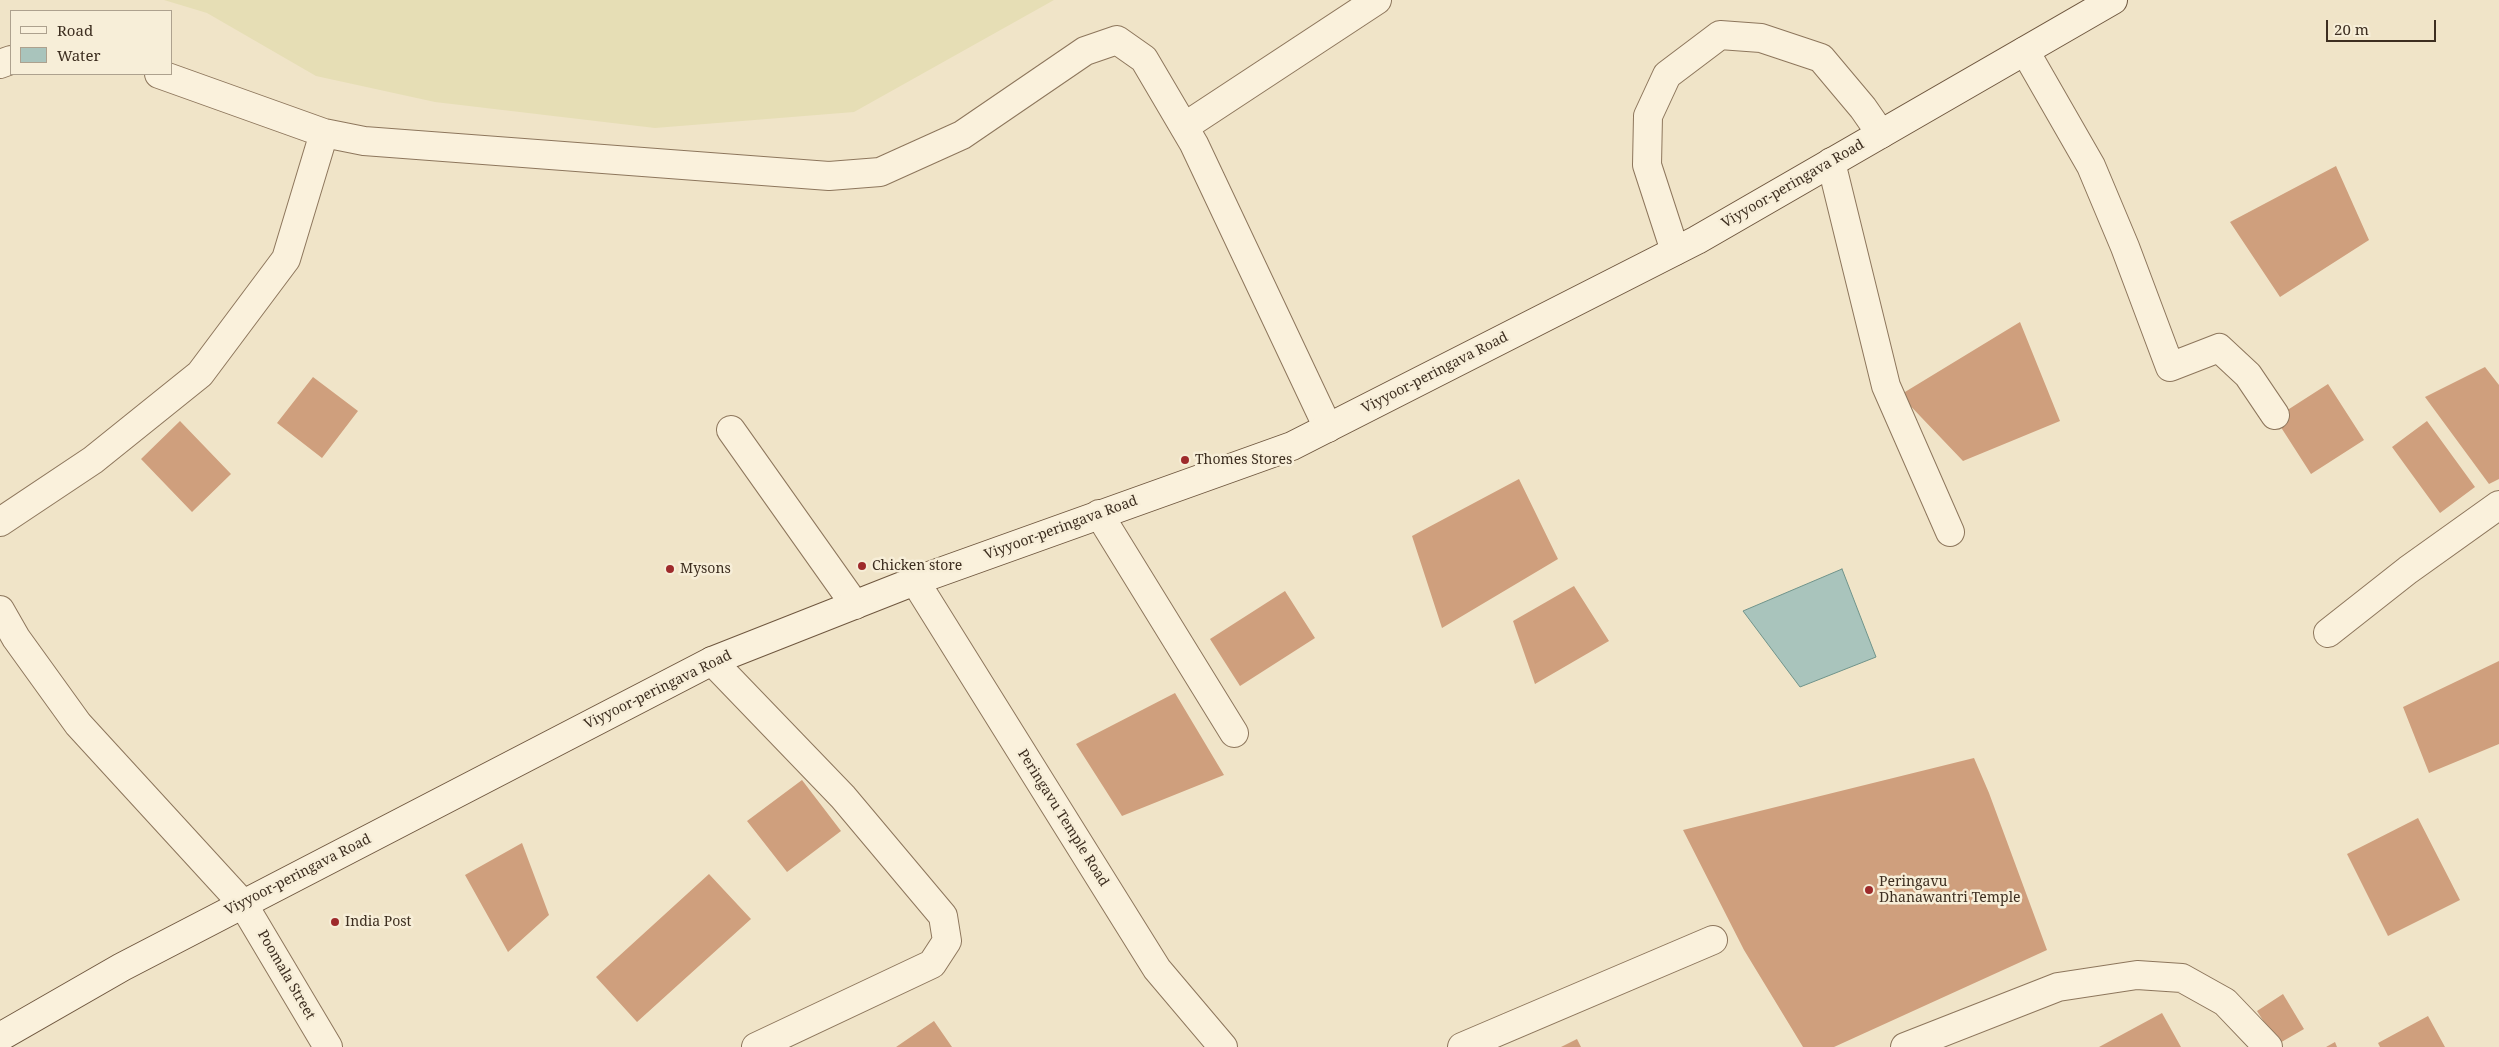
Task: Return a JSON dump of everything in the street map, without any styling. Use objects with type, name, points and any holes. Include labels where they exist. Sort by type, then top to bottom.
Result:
[{"type":"street","points":[[1184,128],[1377,0]]},
{"type":"street","name":"Viyyoor-peringava Road","points":[[0,1037],[122,967],[712,661],[915,581],[1292,446],[1676,251],[2113,0]]},
{"type":"street","points":[[1676,251],[1647,165],[1648,116],[1667,75],[1720,35],[1761,38],[1821,58],[1863,108],[1881,134]]},
{"type":"street","points":[[162,75],[324,133],[364,141],[829,176],[880,172],[962,135],[1084,51],[1117,40],[1144,58],[1184,128],[1328,428]]},
{"type":"street","points":[[2025,51],[2091,166],[2170,366],[2219,348],[2248,375],[2275,415]]},
{"type":"street","points":[[0,522],[93,460],[200,374],[286,259],[324,133]]},
{"type":"street","points":[[1831,162],[1886,386],[1950,532]]},
{"type":"street","points":[[731,430],[855,605]]},
{"type":"street","points":[[2328,633],[2408,570],[2499,505]]},
{"type":"street","points":[[1099,514],[1234,733]]},
{"type":"street","name":"Peringavu Temple Road","points":[[915,581],[1157,969],[1223,1047]]},
{"type":"street","name":"Poomala Street","points":[[0,610],[16,638],[78,724],[243,904],[328,1047]]},
{"type":"street","points":[[712,661],[850,805],[943,916],[948,941],[932,964],[756,1047]]},
{"type":"street","points":[[1462,1047],[1713,940]]},
{"type":"street","points":[[1905,1047],[2058,987],[2137,975],[2182,978],[2225,1002],[2268,1047]]},
{"type":"shaded area","points":[[164,0],[1054,0],[854,112],[655,128],[435,102],[316,76],[207,13]]},
{"type":"water","points":[[1842,569],[1876,657],[1800,687],[1743,611]]},
{"type":"building","points":[[2336,166],[2369,240],[2280,297],[2230,222]]},
{"type":"building","points":[[2020,322],[2060,421],[1963,461],[1900,395]]},
{"type":"building","points":[[2485,367],[2499,385],[2499,479],[2489,484],[2425,397]]},
{"type":"building","points":[[313,377],[358,411],[322,458],[277,423]]},
{"type":"building","points":[[2328,384],[2364,440],[2311,474],[2275,418]]},
{"type":"building","points":[[180,421],[231,474],[192,512],[141,459]]},
{"type":"building","points":[[2427,421],[2475,487],[2440,513],[2392,447]]},
{"type":"building","points":[[1519,479],[1558,559],[1442,628],[1412,536]]},
{"type":"building","points":[[1574,586],[1609,641],[1535,684],[1513,621]]},
{"type":"building","points":[[1285,591],[1315,638],[1240,686],[1210,639]]},
{"type":"building","points":[[2499,661],[2499,744],[2429,773],[2403,707]]},
{"type":"building","points":[[1175,693],[1224,775],[1122,816],[1076,744]]},
{"type":"building","name":"Peringavu Dhanawantri Temple","points":[[1974,758],[1989,793],[2047,950],[1834,1047],[1803,1047],[1744,950],[1683,830]]},
{"type":"building","points":[[802,780],[841,831],[787,872],[747,821]]},
{"type":"building","points":[[2418,818],[2460,900],[2388,936],[2347,854]]},
{"type":"building","points":[[522,843],[549,915],[508,952],[465,875]]},
{"type":"building","points":[[709,874],[751,919],[637,1022],[596,977]]},
{"type":"building","points":[[2283,994],[2304,1029],[2278,1044],[2257,1011]]},
{"type":"building","points":[[2162,1013],[2181,1047],[2099,1047]]},
{"type":"building","points":[[2428,1016],[2445,1047],[2380,1047],[2378,1043]]},
{"type":"building","points":[[934,1021],[952,1047],[896,1047]]},
{"type":"building","points":[[1577,1039],[1581,1047],[1561,1047]]},
{"type":"building","points":[[2335,1042],[2337,1047],[2326,1047]]},
{"type":"place","name":"Thomes Stores","points":[[1185,460]]},
{"type":"place","name":"Chicken store","points":[[862,566]]},
{"type":"place","name":"Mysons","points":[[670,569]]},
{"type":"place","name":"Peringavu Dhanawantri Temple","points":[[1869,890]]},
{"type":"place","name":"India Post","points":[[335,922]]}]
